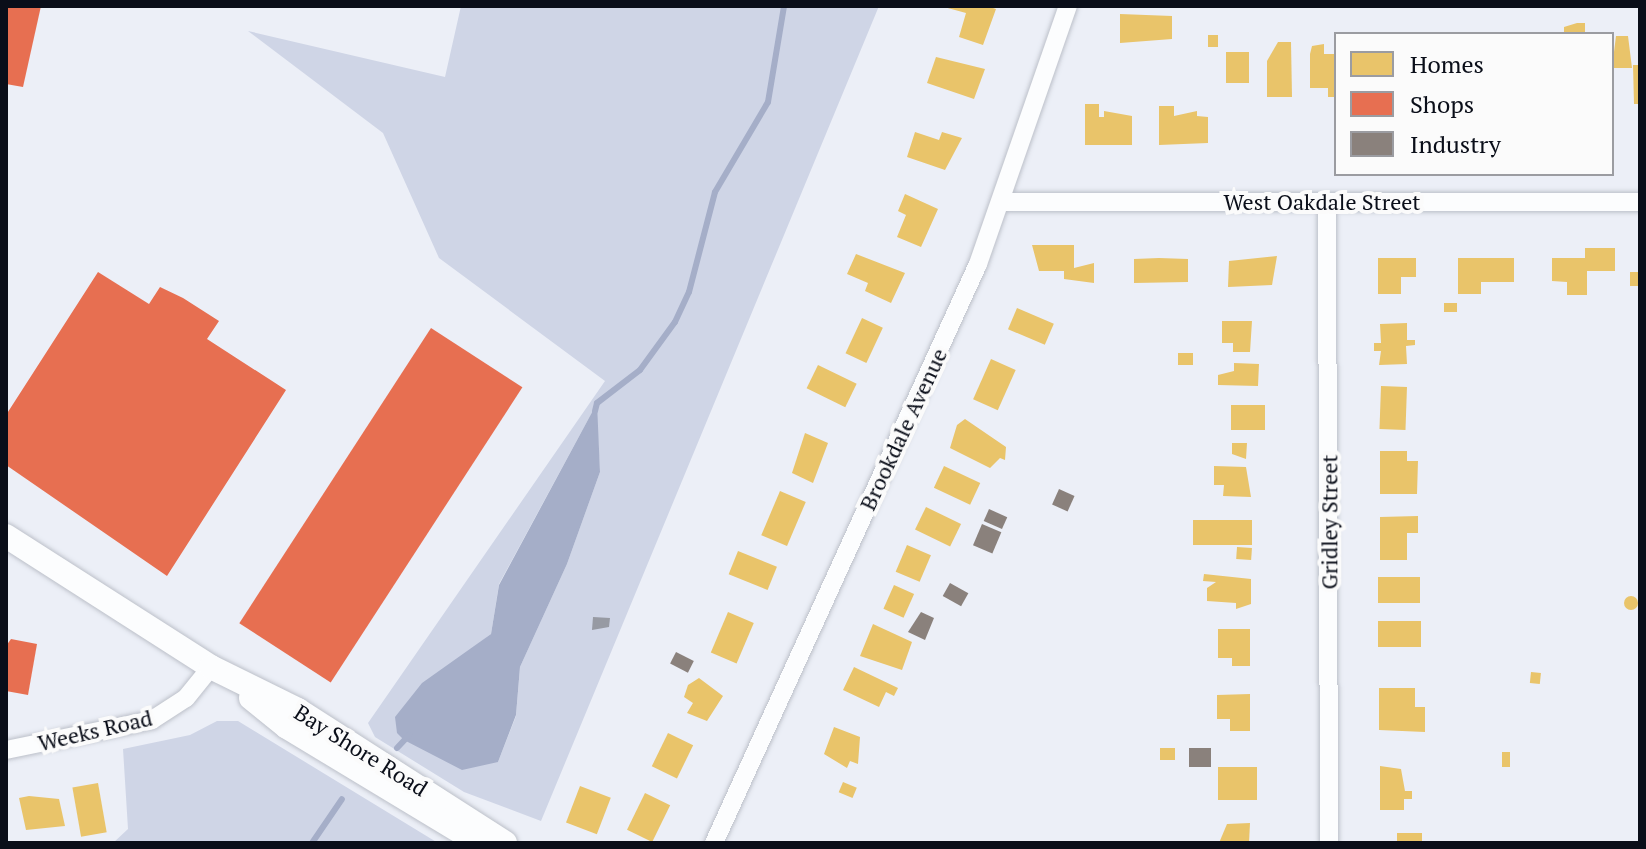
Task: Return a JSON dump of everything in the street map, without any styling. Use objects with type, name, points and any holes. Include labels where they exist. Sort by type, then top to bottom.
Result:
[{"type":"main road","name":"Bay Shore Road","points":[[6,536],[211,667],[287,727],[479,843]]},
{"type":"main road","name":"Bay Shore Road","points":[[211,667],[298,710],[505,843]]},
{"type":"street","name":"Brookdale Avenue","points":[[714,843],[1004,202],[1068,6]]},
{"type":"street","name":"West Oakdale Street","points":[[1004,202],[1640,202]]},
{"type":"street","name":"Gridley Street","points":[[1327,202],[1329,843]]},
{"type":"street","name":"Weeks Road","points":[[6,750],[152,720],[186,698],[211,667]]},
{"type":"shaded area","points":[[461,6],[879,6],[541,821],[464,792],[375,737],[368,723],[605,381],[439,258],[383,133],[248,31],[445,77]],"holes":[[[596,405],[600,472],[567,564],[520,667],[516,716],[498,762],[463,655],[491,634],[499,584]]]},
{"type":"shaded area","points":[[597,403],[600,472],[567,564],[520,667],[516,715],[498,762],[462,770],[404,740],[397,733],[395,717],[422,683],[491,634],[499,585]]},
{"type":"shaded area","points":[[217,721],[238,721],[438,843],[113,843],[128,829],[123,749],[190,735]]},
{"type":"building: Homes","points":[[987,6],[996,9],[983,45],[959,37],[966,13],[944,7]]},
{"type":"building: Homes","points":[[1120,14],[1172,16],[1172,39],[1120,43]]},
{"type":"building: Homes","points":[[1585,23],[1585,32],[1564,32],[1564,27]]},
{"type":"building: Homes","points":[[1208,35],[1218,35],[1218,47],[1208,47]]},
{"type":"building: Homes","points":[[1616,36],[1628,36],[1632,68],[1614,68]]},
{"type":"building: Homes","points":[[1278,42],[1291,42],[1292,97],[1267,97],[1267,61]]},
{"type":"building: Homes","points":[[1324,44],[1324,54],[1334,54],[1334,97],[1328,97],[1328,88],[1310,88],[1312,46]]},
{"type":"building: Homes","points":[[1226,52],[1249,52],[1249,83],[1226,83]]},
{"type":"building: Homes","points":[[936,57],[985,69],[974,99],[927,83]]},
{"type":"building: Homes","points":[[1633,65],[1640,65],[1640,104],[1634,104]]},
{"type":"building: Homes","points":[[1085,104],[1099,104],[1099,117],[1104,117],[1104,111],[1132,116],[1132,145],[1085,145]]},
{"type":"building: Homes","points":[[1159,106],[1174,106],[1174,116],[1197,111],[1197,116],[1208,117],[1208,143],[1159,145]]},
{"type":"building: Homes","points":[[915,132],[939,140],[942,132],[962,138],[945,170],[907,157]]},
{"type":"building: Homes","points":[[905,194],[938,209],[921,247],[897,237],[906,215],[898,211]]},
{"type":"building: Homes","points":[[1032,245],[1074,245],[1074,268],[1094,263],[1094,283],[1064,279],[1064,271],[1039,271]]},
{"type":"building: Homes","points":[[1585,248],[1615,248],[1615,271],[1587,271],[1587,295],[1567,295],[1567,282],[1552,281],[1552,258],[1585,258]]},
{"type":"building: Homes","points":[[856,254],[905,273],[891,303],[865,291],[868,283],[847,274]]},
{"type":"building: Homes","points":[[1277,256],[1272,285],[1228,287],[1229,261]]},
{"type":"building: Homes","points":[[1378,258],[1416,258],[1416,277],[1401,277],[1401,294],[1378,294]]},
{"type":"building: Homes","points":[[1458,258],[1514,258],[1514,282],[1481,282],[1481,294],[1458,294]]},
{"type":"building: Homes","points":[[1134,259],[1188,259],[1188,282],[1134,283]]},
{"type":"building: Homes","points":[[1630,272],[1640,272],[1640,286],[1630,286]]},
{"type":"building: Homes","points":[[1444,303],[1457,303],[1457,312],[1444,312]]},
{"type":"building: Homes","points":[[1017,308],[1054,324],[1045,345],[1008,329]]},
{"type":"building: Homes","points":[[862,318],[883,328],[866,363],[846,353]]},
{"type":"building: Homes","points":[[1222,321],[1252,321],[1250,352],[1233,352],[1233,343],[1222,343]]},
{"type":"building: Homes","points":[[1407,323],[1407,340],[1415,340],[1415,345],[1406,346],[1407,364],[1379,365],[1381,351],[1374,351],[1374,343],[1381,343],[1380,324]]},
{"type":"building: Homes","points":[[1178,353],[1193,353],[1193,365],[1178,365]]},
{"type":"building: Homes","points":[[991,359],[1016,370],[998,410],[973,399]]},
{"type":"building: Homes","points":[[1234,363],[1259,364],[1258,386],[1218,385],[1218,375],[1234,371]]},
{"type":"building: Homes","points":[[818,365],[857,384],[845,407],[807,388]]},
{"type":"building: Homes","points":[[1381,386],[1407,387],[1405,430],[1379,429]]},
{"type":"building: Homes","points":[[1231,405],[1265,405],[1265,430],[1231,430]]},
{"type":"building: Homes","points":[[965,419],[1006,447],[1005,460],[1000,458],[990,468],[950,448],[957,425]]},
{"type":"building: Homes","points":[[805,433],[828,443],[813,483],[792,473]]},
{"type":"building: Homes","points":[[1232,443],[1247,443],[1246,459],[1232,454]]},
{"type":"building: Homes","points":[[1380,451],[1407,451],[1407,461],[1418,461],[1417,494],[1380,494]]},
{"type":"building: Homes","points":[[944,466],[980,483],[970,505],[934,488]]},
{"type":"building: Homes","points":[[1214,466],[1246,467],[1251,497],[1223,496],[1224,485],[1214,485]]},
{"type":"building: Homes","points":[[780,491],[806,502],[787,546],[761,535]]},
{"type":"building: Homes","points":[[926,507],[961,524],[950,547],[915,529]]},
{"type":"building: Homes","points":[[1418,516],[1418,533],[1407,533],[1407,560],[1380,560],[1380,517]]},
{"type":"building: Homes","points":[[1193,520],[1252,520],[1252,545],[1193,545]]},
{"type":"building: Homes","points":[[907,545],[931,555],[920,582],[896,572]]},
{"type":"building: Homes","points":[[1237,547],[1252,548],[1251,560],[1236,559]]},
{"type":"building: Homes","points":[[738,551],[777,567],[768,590],[729,574]]},
{"type":"building: Homes","points":[[1204,574],[1251,579],[1251,604],[1236,609],[1236,603],[1207,601],[1207,588],[1216,582],[1203,581]]},
{"type":"building: Homes","points":[[1378,577],[1420,577],[1420,603],[1378,603]]},
{"type":"building: Homes","points":[[894,585],[914,594],[904,618],[883,609]]},
{"type":"building: Homes","points":[[1631,596],[1638,603],[1631,610],[1624,603]]},
{"type":"building: Homes","points":[[728,612],[754,623],[737,663],[711,653]]},
{"type":"building: Homes","points":[[1378,621],[1421,621],[1421,647],[1378,647]]},
{"type":"building: Homes","points":[[873,624],[912,642],[902,670],[860,656]]},
{"type":"building: Homes","points":[[1218,629],[1250,629],[1250,666],[1232,666],[1232,658],[1218,658]]},
{"type":"building: Homes","points":[[854,667],[898,688],[894,696],[886,692],[879,707],[843,690]]},
{"type":"building: Homes","points":[[1531,672],[1541,673],[1540,684],[1530,683]]},
{"type":"building: Homes","points":[[699,678],[723,696],[707,721],[687,713],[693,703],[684,697],[688,685]]},
{"type":"building: Homes","points":[[1379,688],[1415,688],[1415,707],[1425,707],[1425,732],[1379,730]]},
{"type":"building: Homes","points":[[1250,694],[1250,731],[1230,731],[1230,719],[1217,719],[1217,695]]},
{"type":"building: Homes","points":[[834,727],[860,737],[858,764],[850,761],[847,768],[824,754]]},
{"type":"building: Homes","points":[[668,733],[693,745],[677,779],[652,766]]},
{"type":"building: Homes","points":[[1160,748],[1175,748],[1175,760],[1160,760]]},
{"type":"building: Homes","points":[[1502,752],[1510,752],[1510,767],[1502,767]]},
{"type":"building: Homes","points":[[1380,766],[1401,769],[1405,791],[1412,791],[1412,799],[1404,799],[1404,810],[1380,810]]},
{"type":"building: Homes","points":[[1218,767],[1257,767],[1257,800],[1218,800]]},
{"type":"building: Homes","points":[[843,782],[857,788],[853,798],[839,792]]},
{"type":"building: Homes","points":[[98,783],[107,832],[81,837],[72,788]]},
{"type":"building: Homes","points":[[580,786],[611,798],[597,834],[566,822]]},
{"type":"building: Homes","points":[[645,793],[670,805],[652,842],[627,830]]},
{"type":"building: Homes","points":[[19,798],[59,799],[65,826],[26,830]]},
{"type":"building: Homes","points":[[1250,823],[1249,843],[1219,843],[1227,824]]},
{"type":"building: Homes","points":[[1397,833],[1422,833],[1422,843],[1397,843]]},
{"type":"building: Shops","points":[[6,6],[41,6],[23,87],[6,84]]},
{"type":"building: Shops","points":[[98,272],[149,304],[160,287],[183,298],[219,321],[207,339],[286,390],[167,576],[6,465],[6,415]]},
{"type":"building: Shops","points":[[431,328],[522,387],[331,683],[239,623]]},
{"type":"building: Shops","points":[[11,639],[37,644],[28,695],[6,691],[6,646]]},
{"type":"building: Industry","points":[[1059,489],[1075,496],[1068,511],[1052,505]]},
{"type":"building: Industry","points":[[989,509],[1007,517],[1002,529],[984,521]]},
{"type":"building: Industry","points":[[982,524],[1001,532],[992,553],[973,545]]},
{"type":"building: Industry","points":[[950,583],[968,593],[961,606],[943,596]]},
{"type":"building: Industry","points":[[921,612],[934,618],[925,640],[908,632]]},
{"type":"building: Industry","points":[[676,652],[694,661],[688,673],[670,664]]},
{"type":"building: Industry","points":[[1189,748],[1211,748],[1211,767],[1189,767]]},
{"type":"building: Other","points":[[593,617],[610,618],[609,627],[592,630]]},
{"type":"waterway","points":[[595,411],[597,403],[640,370],[675,322],[689,292],[715,192],[768,102],[784,6]]},
{"type":"waterway","points":[[397,748],[409,735]]},
{"type":"waterway","points":[[312,843],[342,799]]}]
